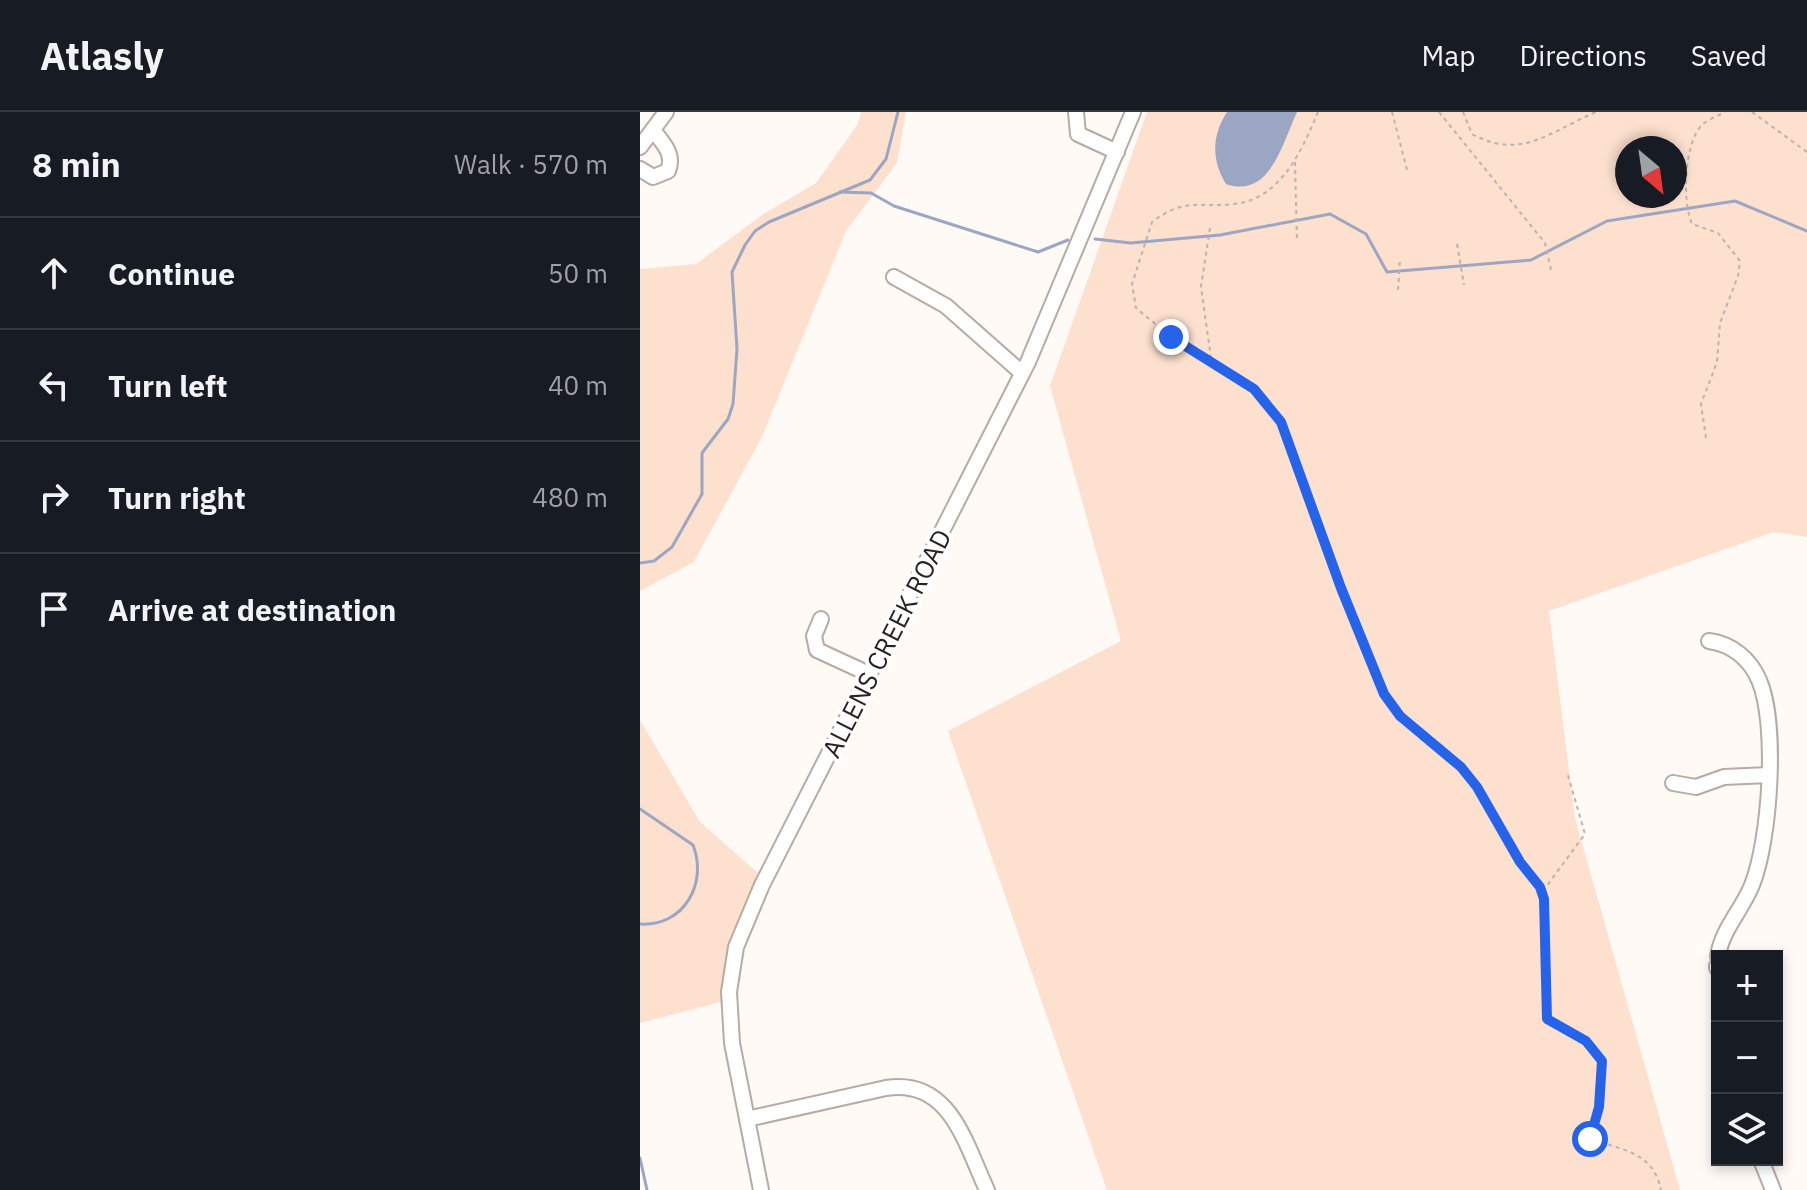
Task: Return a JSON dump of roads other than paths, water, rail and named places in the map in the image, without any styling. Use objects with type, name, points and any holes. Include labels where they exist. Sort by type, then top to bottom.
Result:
[{"type":"street","points":[[640,147],[666,112]]},
{"type":"street","points":[[1076,112],[1078,134],[1117,152]]},
{"type":"street","name":"ALLENS CREEK ROAD","points":[[761,1190],[729,1018],[736,947],[762,885],[1022,373],[1133,112]]},
{"type":"street","points":[[640,170],[653,177],[662,175],[672,162],[669,151],[653,130]]},
{"type":"street","points":[[894,277],[946,306],[1022,373]]},
{"type":"street","points":[[821,619],[814,636],[817,650],[869,674]]},
{"type":"street","points":[[1709,641],[1737,652],[1758,679],[1764,700],[1769,775],[1769,815],[1761,856],[1752,886],[1727,927],[1720,950]]},
{"type":"street","points":[[1673,783],[1684,788],[1696,787],[1724,777],[1769,775]]},
{"type":"street","points":[[747,1119],[886,1088],[900,1086],[923,1090],[950,1113],[987,1190]]},
{"type":"street","points":[[1763,1166],[1773,1190]]},
{"type":"water","points":[[1227,112],[1297,112],[1280,153],[1264,176],[1254,184],[1241,187],[1226,184],[1221,175],[1215,148],[1218,130]]},
{"type":"waterway","points":[[640,563],[654,561],[672,547],[702,494],[702,453],[728,419],[733,404],[737,349],[732,272],[745,245],[755,231],[769,222],[870,180],[886,159],[898,112]]},
{"type":"waterway","points":[[840,192],[871,193],[894,206],[1038,252],[1068,240]]},
{"type":"waterway","points":[[1095,239],[1131,243],[1220,235],[1330,214],[1366,234],[1387,272],[1531,260],[1607,221],[1735,201],[1807,231]]},
{"type":"waterway","points":[[640,809],[693,845],[697,859],[697,874],[689,900],[669,918],[640,924]]},
{"type":"waterway","points":[[640,1158],[647,1190]]}]
